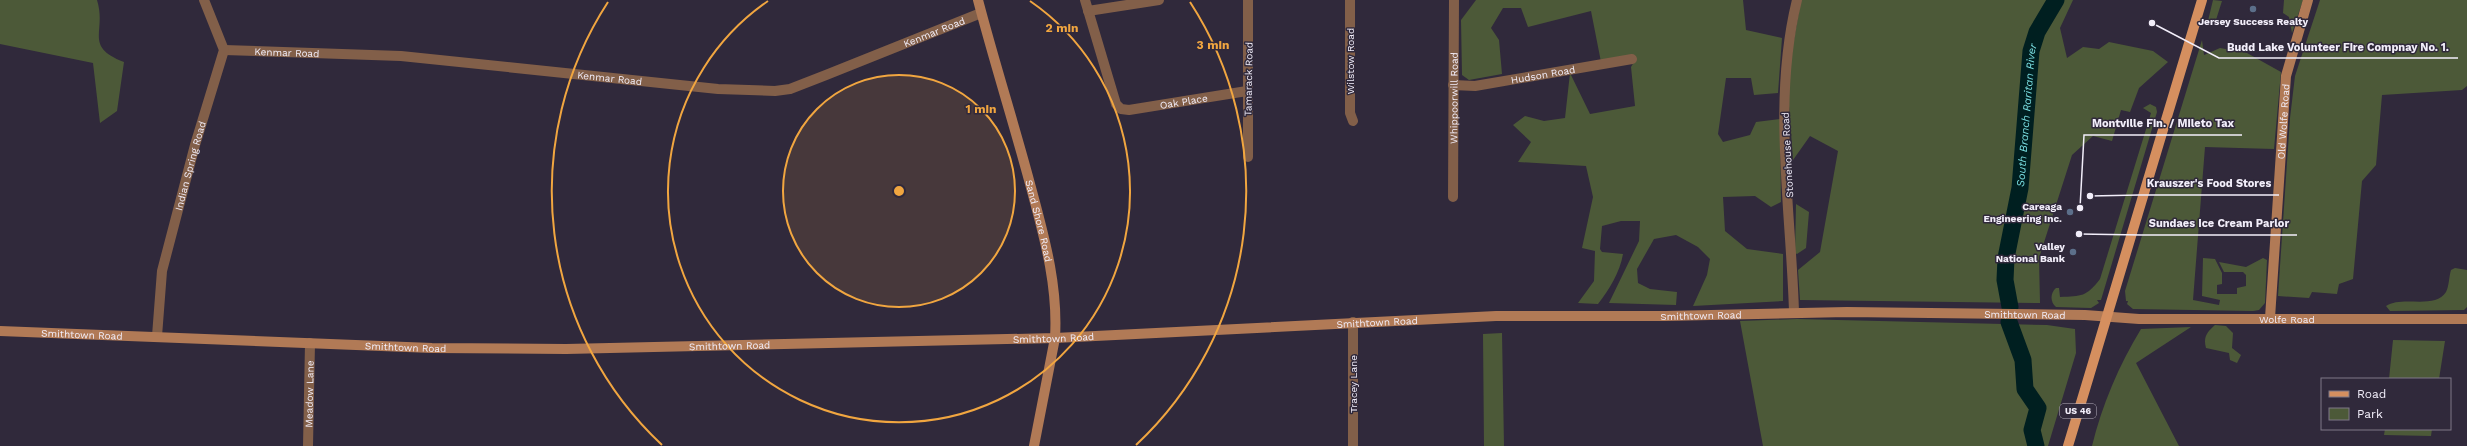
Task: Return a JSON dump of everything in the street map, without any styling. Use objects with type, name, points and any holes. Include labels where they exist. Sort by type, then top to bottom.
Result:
[{"type":"main road","name":"US 46","points":[[2068,446],[2202,0]]},
{"type":"street","points":[[204,0],[224,50]]},
{"type":"street","name":"Sand Shore Road","points":[[978,0],[1016,129],[1049,258],[1055,300],[1055,338],[1034,446]]},
{"type":"street","points":[[1085,0],[1088,11],[1159,0]]},
{"type":"street","name":"Tamarack Road","points":[[1248,0],[1248,157]]},
{"type":"street","name":"Wilstow Road","points":[[1350,0],[1350,113],[1353,120]]},
{"type":"street","name":"Whippoorwill Road","points":[[1453,197],[1454,0]]},
{"type":"street","name":"Stonehouse Road","points":[[1794,312],[1785,84],[1790,35],[1797,0]]},
{"type":"street","name":"Old Wolfe Road","points":[[2270,318],[2286,76],[2308,0]]},
{"type":"street","name":"Oak Place","points":[[1088,11],[1116,104],[1121,109],[1129,110],[1247,91]]},
{"type":"street","name":"Kenmar Road","points":[[224,50],[401,56],[718,89],[775,91],[790,89],[982,13]]},
{"type":"street","name":"Indian Spring Road","points":[[157,336],[162,271],[195,145],[224,50]]},
{"type":"street","name":"Hudson Road","points":[[1453,85],[1475,86],[1632,59]]},
{"type":"street","name":"Smithtown Road","points":[[0,331],[432,348],[566,349],[1055,338],[1496,316],[1665,316],[1794,312],[2107,316]]},
{"type":"street","name":"Wolfe Road","points":[[2107,316],[2146,319],[2467,319]]},
{"type":"street","name":"Tracey Lane","points":[[1353,322],[1353,446]]},
{"type":"street","name":"Meadow Lane","points":[[308,446],[310,342]]},
{"type":"green space","points":[[0,0],[97,0],[100,21],[100,44],[111,56],[124,62],[117,111],[100,123],[93,63],[0,44]]},
{"type":"green space","points":[[1476,0],[1743,0],[1746,30],[1782,38],[1778,93],[1754,95],[1751,78],[1726,78],[1718,134],[1723,142],[1750,135],[1756,122],[1780,119],[1781,202],[1771,207],[1755,196],[1723,197],[1725,231],[1747,249],[1783,254],[1783,301],[1693,306],[1707,275],[1710,259],[1698,247],[1676,235],[1654,239],[1637,269],[1638,283],[1650,289],[1677,292],[1676,305],[1609,303],[1639,241],[1640,221],[1621,221],[1602,226],[1600,249],[1602,252],[1623,254],[1622,261],[1614,280],[1598,304],[1578,303],[1594,281],[1595,251],[1582,248],[1593,197],[1586,166],[1518,162],[1531,142],[1513,125],[1525,116],[1544,121],[1565,118],[1570,73],[1590,114],[1635,106],[1631,67],[1634,62],[1601,62],[1591,11],[1528,27],[1521,8],[1503,8],[1491,28],[1499,40],[1502,74],[1469,80],[1462,75],[1461,20]]},
{"type":"green space","points":[[1801,0],[2073,0],[2060,28],[2067,58],[2083,47],[2099,49],[2109,42],[2153,51],[2168,62],[2139,88],[2130,112],[2121,110],[2112,141],[2093,136],[2072,155],[2039,258],[2040,303],[1800,300],[1798,270],[1820,252],[1838,151],[1810,136],[1793,160],[1787,79]]},
{"type":"green space","points":[[2213,0],[2222,1],[2215,23],[2207,25]]},
{"type":"green space","points":[[2284,0],[2303,0],[2292,33],[2289,17],[2283,13]]},
{"type":"green space","points":[[2320,0],[2467,0],[2467,86],[2462,90],[2382,95],[2376,165],[2362,181],[2353,279],[2339,284],[2337,294],[2312,292],[2309,298],[2278,296],[2290,118],[2295,76]]},
{"type":"green space","points":[[2202,40],[2204,55],[2220,48],[2247,53],[2281,72],[2274,149],[2205,147],[2193,300],[2219,305],[2220,300],[2202,296],[2203,258],[2215,259],[2222,273],[2222,284],[2217,285],[2217,294],[2237,294],[2237,288],[2246,286],[2246,275],[2243,272],[2224,272],[2219,262],[2246,267],[2263,258],[2267,260],[2265,303],[2259,310],[2253,311],[2133,309],[2127,304],[2128,301],[2126,301],[2125,291]]},
{"type":"green space","points":[[2150,104],[2156,107],[2157,112],[2101,300],[2097,300],[2099,303],[2091,308],[2056,307],[2052,298],[2053,292],[2056,288],[2059,288],[2060,297],[2079,296],[2091,289],[2100,279],[2151,113],[2143,108]]},
{"type":"green space","points":[[1796,204],[1809,212],[1806,248],[1797,254],[1795,253]]},
{"type":"green space","points":[[2455,268],[2467,270],[2467,307],[2464,310],[2390,311],[2386,306],[2401,302],[2434,300],[2441,297],[2447,290],[2451,270]]},
{"type":"green space","points":[[1797,319],[2047,325],[2075,329],[2076,353],[2048,446],[1763,446],[1740,321]]},
{"type":"green space","points":[[2215,325],[2226,326],[2233,333],[2232,348],[2241,355],[2237,363],[2230,360],[2229,353],[2206,348],[2206,335]]},
{"type":"green space","points":[[2191,327],[2136,363],[2179,446],[2092,446],[2106,400],[2118,371],[2141,329]]},
{"type":"green space","points":[[1502,333],[1504,446],[1484,446],[1483,334]]},
{"type":"green space","points":[[2393,340],[2445,341],[2439,378],[2389,378]]},
{"type":"green space","points":[[2385,430],[2432,430],[2431,436],[2384,435]]},
{"type":"waterway","name":"South Branch Raritan River","points":[[2010,307],[2005,280],[2006,258],[2020,188],[2031,51],[2037,32],[2056,0]]},
{"type":"waterway","name":"South Branch Raritan River","points":[[2009,322],[2023,360],[2025,389],[2038,408],[2032,430],[2036,446]]},
{"type":"place","name":"Jersey Success Realty","points":[[2253,9]]},
{"type":"place","name":"Budd Lake Volunteer Fire Compnay No. 1.","points":[[2152,23]]},
{"type":"place","name":"Krauszer's Food Stores","points":[[2090,196]]},
{"type":"place","name":"Montville Fin. / Mileto Tax","points":[[2080,208]]},
{"type":"place","name":"Careaga Engineering Inc.","points":[[2070,212]]},
{"type":"place","name":"Sundaes Ice Cream Parlor","points":[[2079,234]]},
{"type":"place","name":"Valley National Bank","points":[[2073,252]]}]
